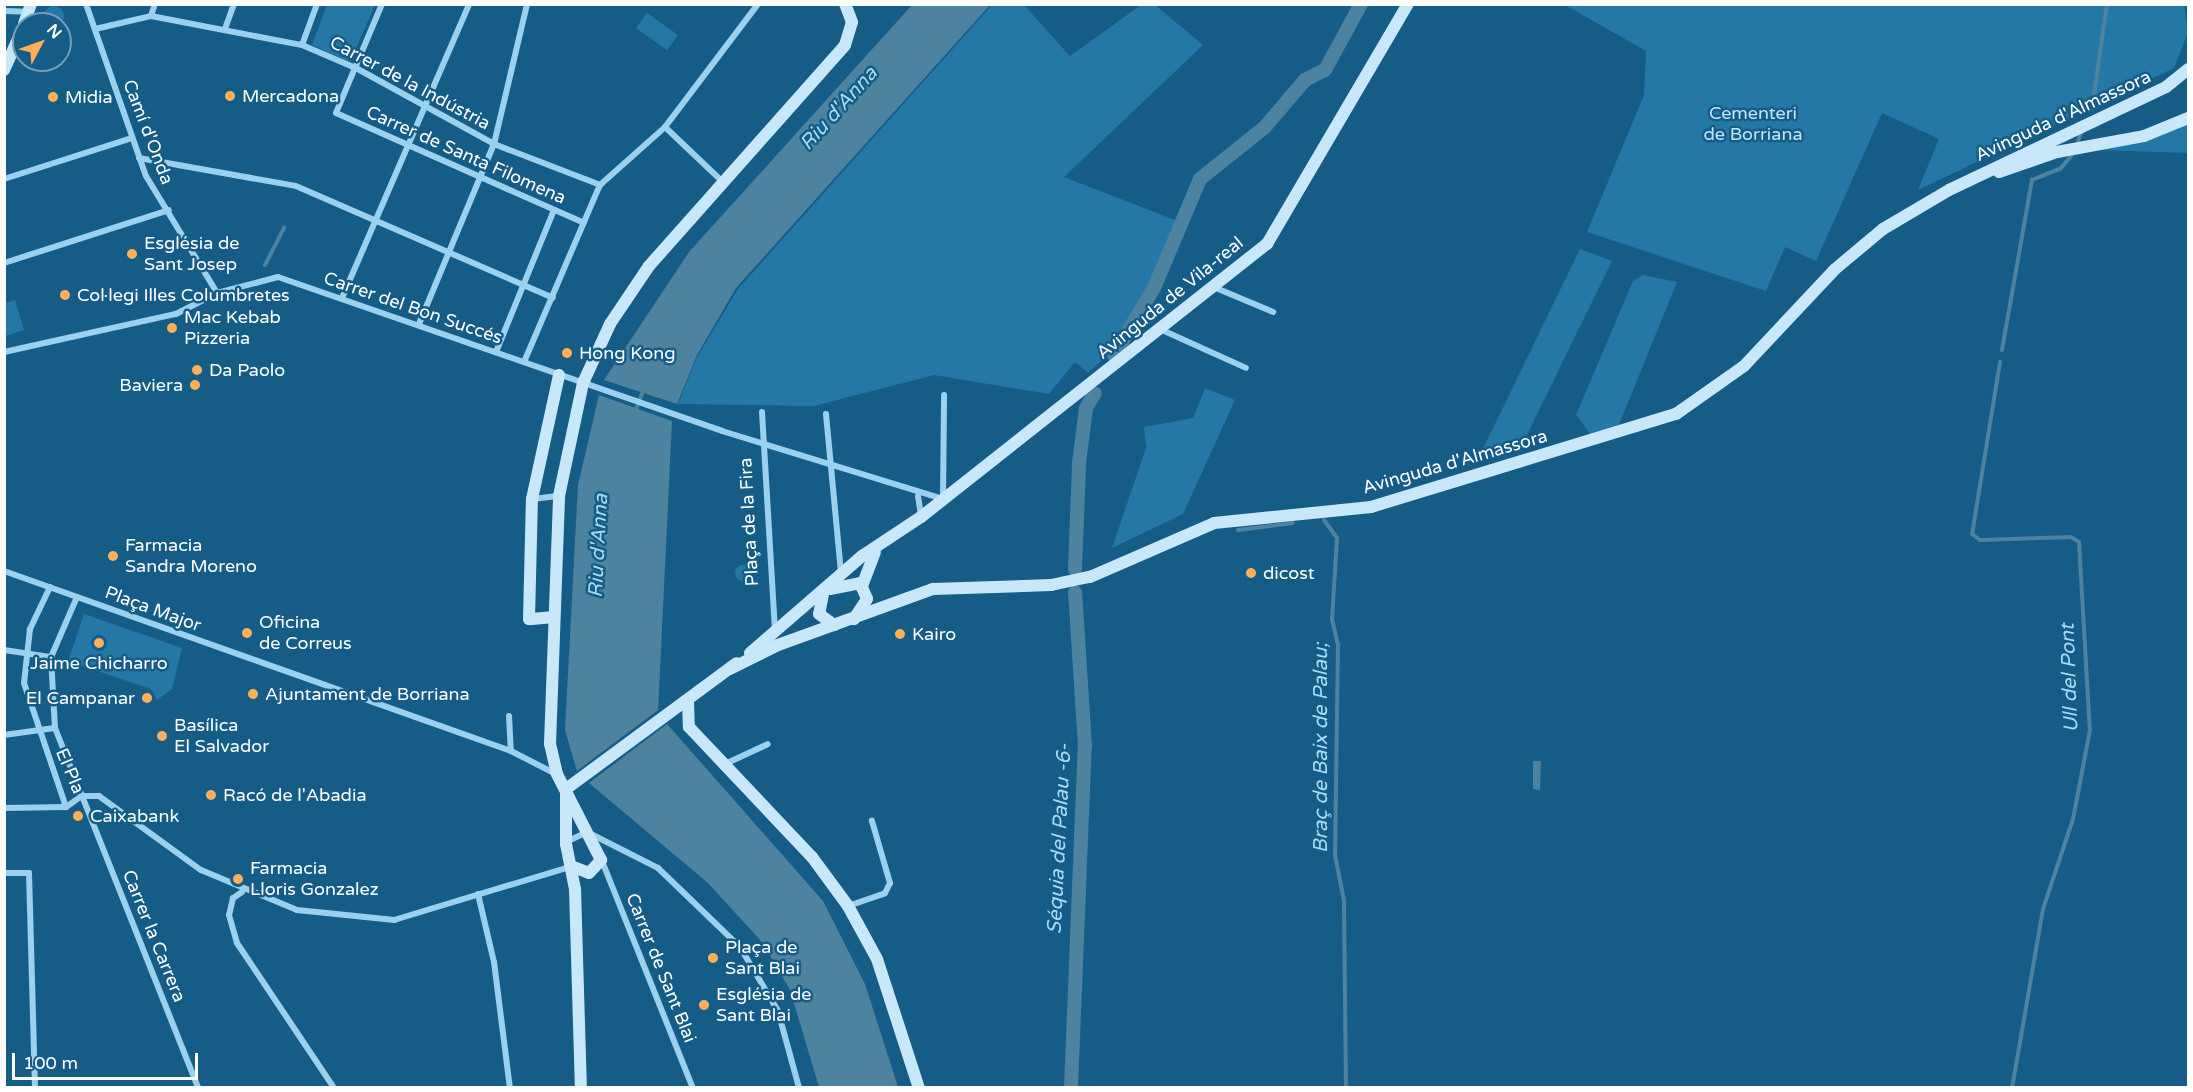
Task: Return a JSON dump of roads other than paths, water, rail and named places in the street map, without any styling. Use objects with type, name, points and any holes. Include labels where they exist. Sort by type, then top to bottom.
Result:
[{"type":"street","name":"Camí d'Onda","points":[[86,4],[139,158],[217,293]]},
{"type":"street","points":[[151,16],[155,4]]},
{"type":"street","points":[[226,26],[234,4]]},
{"type":"street","points":[[302,45],[317,4]]},
{"type":"street","points":[[356,68],[382,4]]},
{"type":"street","points":[[342,298],[469,4]]},
{"type":"street","points":[[419,324],[482,178],[494,144],[527,4]]},
{"type":"street","points":[[524,362],[600,185],[665,127],[758,4]]},
{"type":"street","points":[[82,796],[99,796],[155,841],[242,892],[297,910],[394,920],[439,910],[478,894],[571,866],[589,873],[601,860],[557,774],[549,744],[559,496],[583,383],[610,324],[649,266],[845,45],[852,22],[845,4]]},
{"type":"street","name":"Avinguda de Vila-real","points":[[777,639],[841,575],[921,517],[1162,330],[1267,244],[1286,218],[1408,4]]},
{"type":"street","name":"Carrer de la Indústria","points":[[95,28],[151,16],[226,26],[302,45],[356,68],[426,104],[494,144],[600,185]]},
{"type":"street","points":[[4,70],[12,53]]},
{"type":"street","name":"Carrer de Santa Filomena","points":[[356,68],[336,113],[408,147],[584,223]]},
{"type":"street","name":"Avinguda d'Almassora","points":[[777,639],[853,620],[898,600],[933,589],[1051,585],[1090,577],[1214,523],[1371,507],[1676,414],[1744,366],[1834,270],[1883,229],[1949,190],[2147,96],[2188,69]]},
{"type":"street","name":"Avinguda d'Almassora","points":[[1949,190],[2057,152],[2144,136],[2188,118]]},
{"type":"street","points":[[665,127],[723,182]]},
{"type":"street","points":[[4,179],[132,138]]},
{"type":"street","points":[[139,158],[296,186],[377,218],[553,298]]},
{"type":"street","points":[[4,263],[169,210]]},
{"type":"street","points":[[496,352],[554,210]]},
{"type":"street","name":"Carrer del Bon Succés","points":[[4,352],[176,314],[217,293],[278,276],[600,388]]},
{"type":"street","points":[[1215,288],[1273,312]]},
{"type":"street","points":[[1162,330],[1246,368]]},
{"type":"street","points":[[554,617],[529,619],[532,499],[559,375]]},
{"type":"street","name":"Plaça de la Fira","points":[[600,388],[763,444],[777,639]]},
{"type":"street","points":[[762,412],[763,444],[918,496],[943,499],[944,395]]},
{"type":"street","points":[[826,414],[841,575]]},
{"type":"street","points":[[532,499],[559,496]]},
{"type":"street","points":[[918,496],[921,517]]},
{"type":"street","name":"Avinguda de Vila-real","points":[[853,620],[866,602],[863,587],[864,569],[876,551]]},
{"type":"street","points":[[4,571],[77,597]]},
{"type":"street","name":"Avinguda de Vila-real","points":[[824,592],[852,582],[863,587]]},
{"type":"street","name":"El Pla","points":[[50,587],[30,629],[24,683],[38,732],[66,807],[82,796],[55,728],[51,657],[77,597]]},
{"type":"street","points":[[863,587],[898,600]]},
{"type":"street","points":[[824,592],[819,614],[834,625]]},
{"type":"street","name":"Plaça Major","points":[[77,597],[511,751],[557,774]]},
{"type":"street","points":[[566,789],[688,702],[730,669],[777,639]]},
{"type":"street","points":[[4,650],[51,657]]},
{"type":"street","points":[[688,702],[689,728],[722,766],[812,858],[848,906],[877,959],[918,1088]]},
{"type":"street","points":[[509,717],[511,751]]},
{"type":"street","name":"El Pla","points":[[38,732],[55,728]]},
{"type":"street","points":[[4,735],[38,732]]},
{"type":"street","points":[[722,766],[768,744]]},
{"type":"street","points":[[566,789],[566,844],[571,866],[581,1088]]},
{"type":"street","name":"Carrer la Carrera","points":[[82,796],[198,1088]]},
{"type":"street","points":[[4,807],[66,807]]},
{"type":"street","points":[[848,906],[885,892],[890,883],[872,821]]},
{"type":"street","points":[[566,844],[571,835],[587,832],[659,868],[740,947],[778,1011],[799,1088]]},
{"type":"street","name":"Carrer de Sant Blai","points":[[601,860],[693,1088]]},
{"type":"street","points":[[4,873],[29,873],[36,1088]]},
{"type":"street","points":[[242,892],[233,898],[229,915],[237,942],[334,1088]]},
{"type":"street","points":[[478,894],[494,962],[510,1088]]},
{"type":"water","points":[[912,5],[990,5],[736,288],[697,355],[677,404],[604,380],[689,252]]},
{"type":"water","points":[[599,395],[672,421],[658,711],[577,771],[565,730],[578,485]]},
{"type":"water","points":[[667,724],[823,901],[865,984],[898,1087],[819,1087],[790,990],[761,941],[708,883],[589,783]]},
{"type":"water","points":[[1533,761],[1541,761],[1540,790],[1533,789]]},
{"type":"waterway","name":"Séquia del Palau -6-","points":[[1114,355],[1154,288],[1200,179],[1264,128],[1305,80],[1325,70],[1361,4]]},
{"type":"waterway","name":"Ull del Pont","points":[[2092,109],[2107,4]]},
{"type":"waterway","name":"Ull del Pont","points":[[2078,141],[2081,133]]},
{"type":"waterway","name":"Ull del Pont","points":[[2002,350],[2032,180],[2061,168],[2071,156]]},
{"type":"waterway","points":[[265,265],[284,228]]},
{"type":"waterway","name":"Ull del Pont","points":[[2000,362],[1972,534],[1980,540],[2071,537],[2079,542],[2090,730],[2073,819],[2043,909],[2012,1088]]},
{"type":"waterway","name":"Riu d'Anna","points":[[635,412],[644,388]]},
{"type":"waterway","name":"Séquia del Palau -6-","points":[[1075,569],[1079,463],[1086,408],[1095,393]]},
{"type":"waterway","name":"Braç de Baix de Palau;","points":[[1324,520],[1337,538],[1332,619],[1338,644],[1335,855],[1344,901],[1346,1088]]},
{"type":"waterway","points":[[1238,530],[1293,523]]},
{"type":"waterway","name":"Séquia del Palau -6-","points":[[1071,1088],[1085,746],[1075,592]]},
{"type":"place","name":"Mercadona","points":[[230,96]]},
{"type":"place","name":"Midia","points":[[53,97]]},
{"type":"place","name":"Església de Sant Josep","points":[[132,254]]},
{"type":"place","name":"Col·legi Illes Columbretes","points":[[65,295]]},
{"type":"place","name":"Mac Kebab Pizzeria","points":[[172,328]]},
{"type":"place","name":"Hong Kong","points":[[567,353]]},
{"type":"place","name":"Da Paolo","points":[[197,370]]},
{"type":"place","name":"Baviera","points":[[195,385]]},
{"type":"place","name":"Farmacia Sandra Moreno","points":[[113,556]]},
{"type":"place","name":"dicost","points":[[1251,573]]},
{"type":"place","name":"Oficina de Correus","points":[[247,633]]},
{"type":"place","name":"Kairo","points":[[900,634]]},
{"type":"place","name":"Jaime Chicharro","points":[[99,643]]},
{"type":"place","name":"Ajuntament de Borriana","points":[[253,694]]},
{"type":"place","name":"El Campanar","points":[[147,698]]},
{"type":"place","name":"Basílica El Salvador","points":[[162,736]]},
{"type":"place","name":"Racó de l'Abadia","points":[[211,795]]},
{"type":"place","name":"Caixabank","points":[[78,816]]},
{"type":"place","name":"Farmacia Lloris Gonzalez","points":[[238,879]]},
{"type":"place","name":"Plaça de Sant Blai","points":[[713,958]]},
{"type":"place","name":"Església de Sant Blai","points":[[704,1005]]},
{"type":"park label","name":"Cementeri de Borriana","points":[[1753,124]]}]
